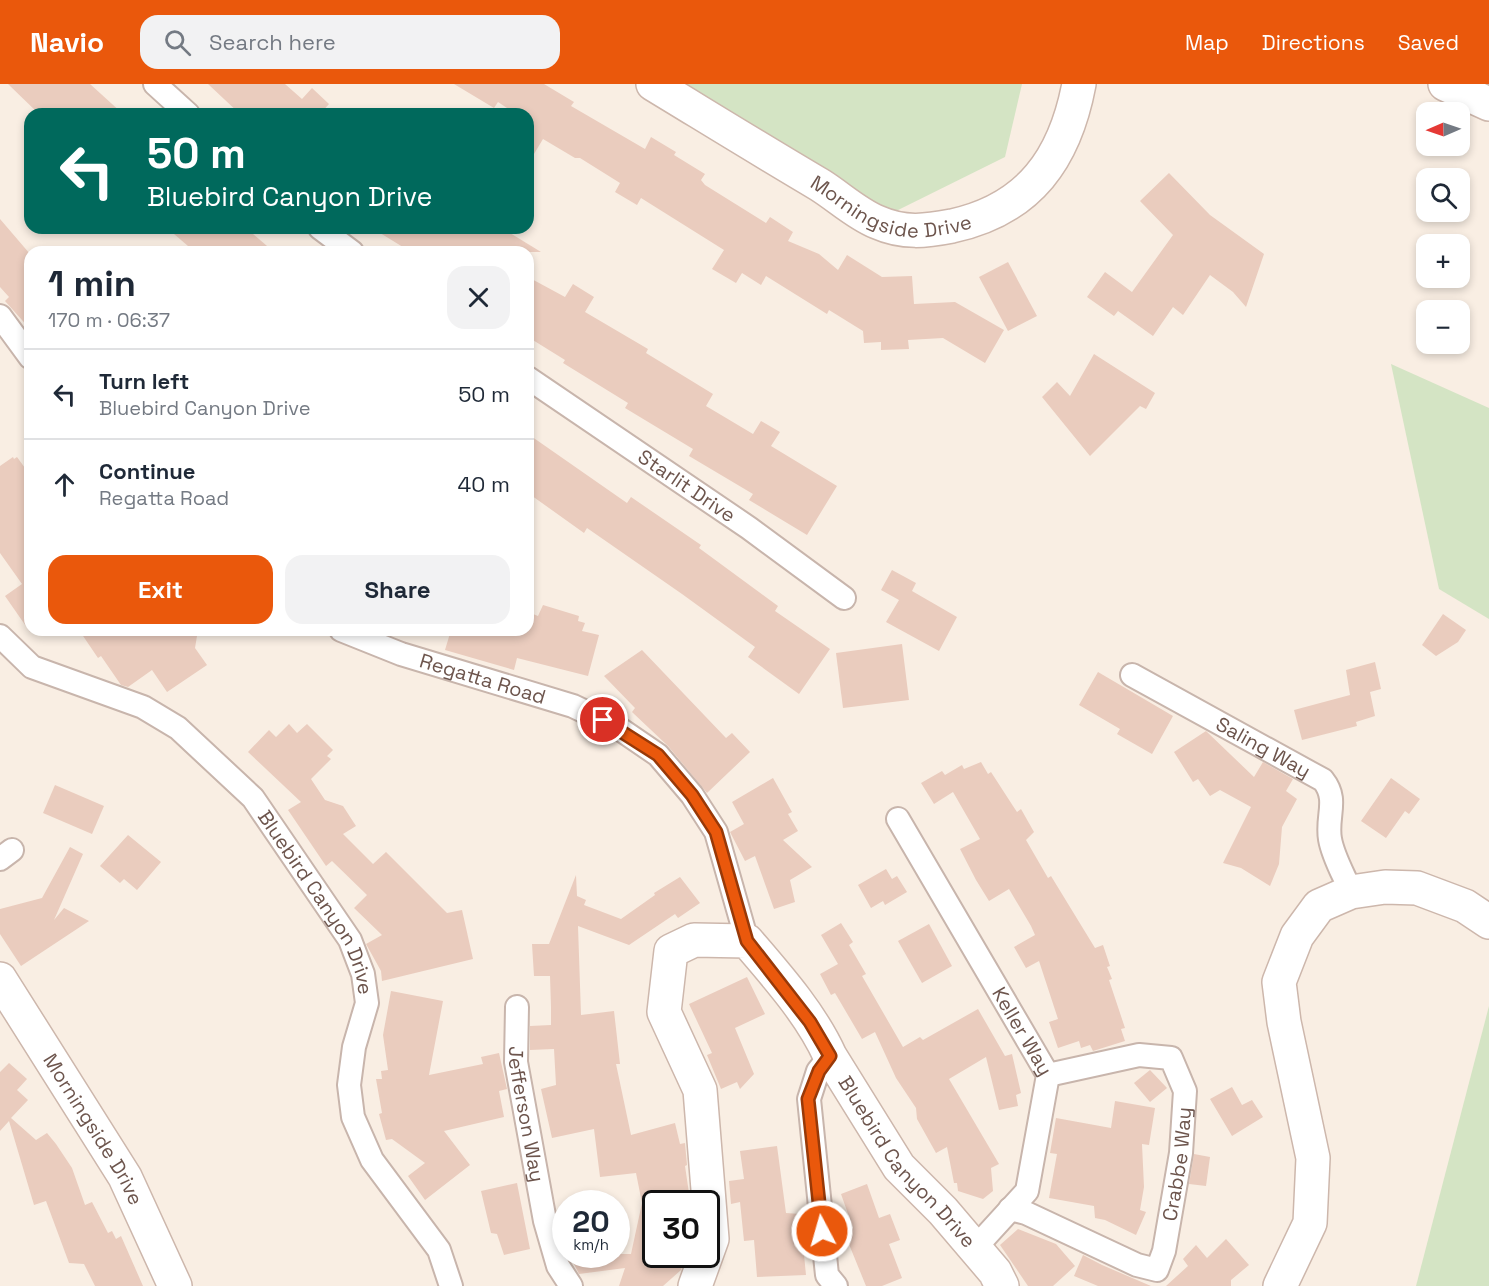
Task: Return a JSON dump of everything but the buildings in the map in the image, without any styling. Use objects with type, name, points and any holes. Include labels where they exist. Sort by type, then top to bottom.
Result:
[{"type":"street","points":[[155,84],[181,108]]},
{"type":"street","name":"Morningside Drive","points":[[653,84],[877,222],[920,232],[969,222],[998,212],[1026,191],[1054,158],[1073,117],[1079,84]]},
{"type":"street","points":[[1445,84],[1489,104]]},
{"type":"street","points":[[328,234],[344,246]]},
{"type":"street","points":[[0,316],[24,349]]},
{"type":"street","name":"Starlit Drive","points":[[534,382],[749,528],[844,598]]},
{"type":"street","name":"Bluebird Canyon Drive","points":[[0,636],[32,667],[143,706],[178,728],[253,798],[350,940],[363,974],[367,1003],[354,1047],[350,1085],[353,1117],[372,1160],[439,1250],[451,1286]]},
{"type":"street","name":"Regatta Road","points":[[356,636],[401,654],[573,706],[617,728],[658,755],[692,795],[716,832],[747,941]]},
{"type":"street","name":"Saling Way","points":[[1132,675],[1323,780],[1329,788],[1333,803],[1329,827],[1331,843],[1351,892]]},
{"type":"street","name":"Keller Way","points":[[898,819],[1048,1075],[1027,1191],[975,1248]]},
{"type":"street","points":[[1280,1286],[1310,1223],[1313,1158],[1284,1022],[1279,982],[1298,936],[1319,906],[1351,892],[1385,887],[1417,888],[1465,906],[1489,922]]},
{"type":"street","points":[[695,1286],[712,1239],[700,1090],[664,1012],[671,951],[694,940],[747,941]]},
{"type":"street","name":"Bluebird Canyon Drive","points":[[747,941],[771,969],[816,1031],[899,1167],[943,1211],[975,1248],[1002,1286]]},
{"type":"street","name":"Morningside Drive","points":[[0,979],[124,1177],[176,1286]]},
{"type":"street","name":"Jefferson Way","points":[[517,1007],[516,1062],[545,1221],[558,1266],[571,1286]]},
{"type":"street","name":"Crabbe Way","points":[[1010,1209],[1026,1213],[1137,1265],[1157,1269],[1164,1251],[1181,1153],[1185,1091],[1171,1058],[1139,1055],[1048,1075]]},
{"type":"street","points":[[828,1282],[808,1099],[819,1071],[830,1056]]},
{"type":"green space","points":[[664,84],[1022,84],[1005,157],[884,217]]},
{"type":"green space","points":[[1391,364],[1489,408],[1489,619],[1439,589]]},
{"type":"green space","points":[[1489,1006],[1489,1286],[1416,1286]]},
{"type":"route","points":[[603,720],[658,755],[692,795],[716,832],[747,941],[771,969],[823,1040],[830,1056],[819,1071],[808,1099],[822,1231]]}]
